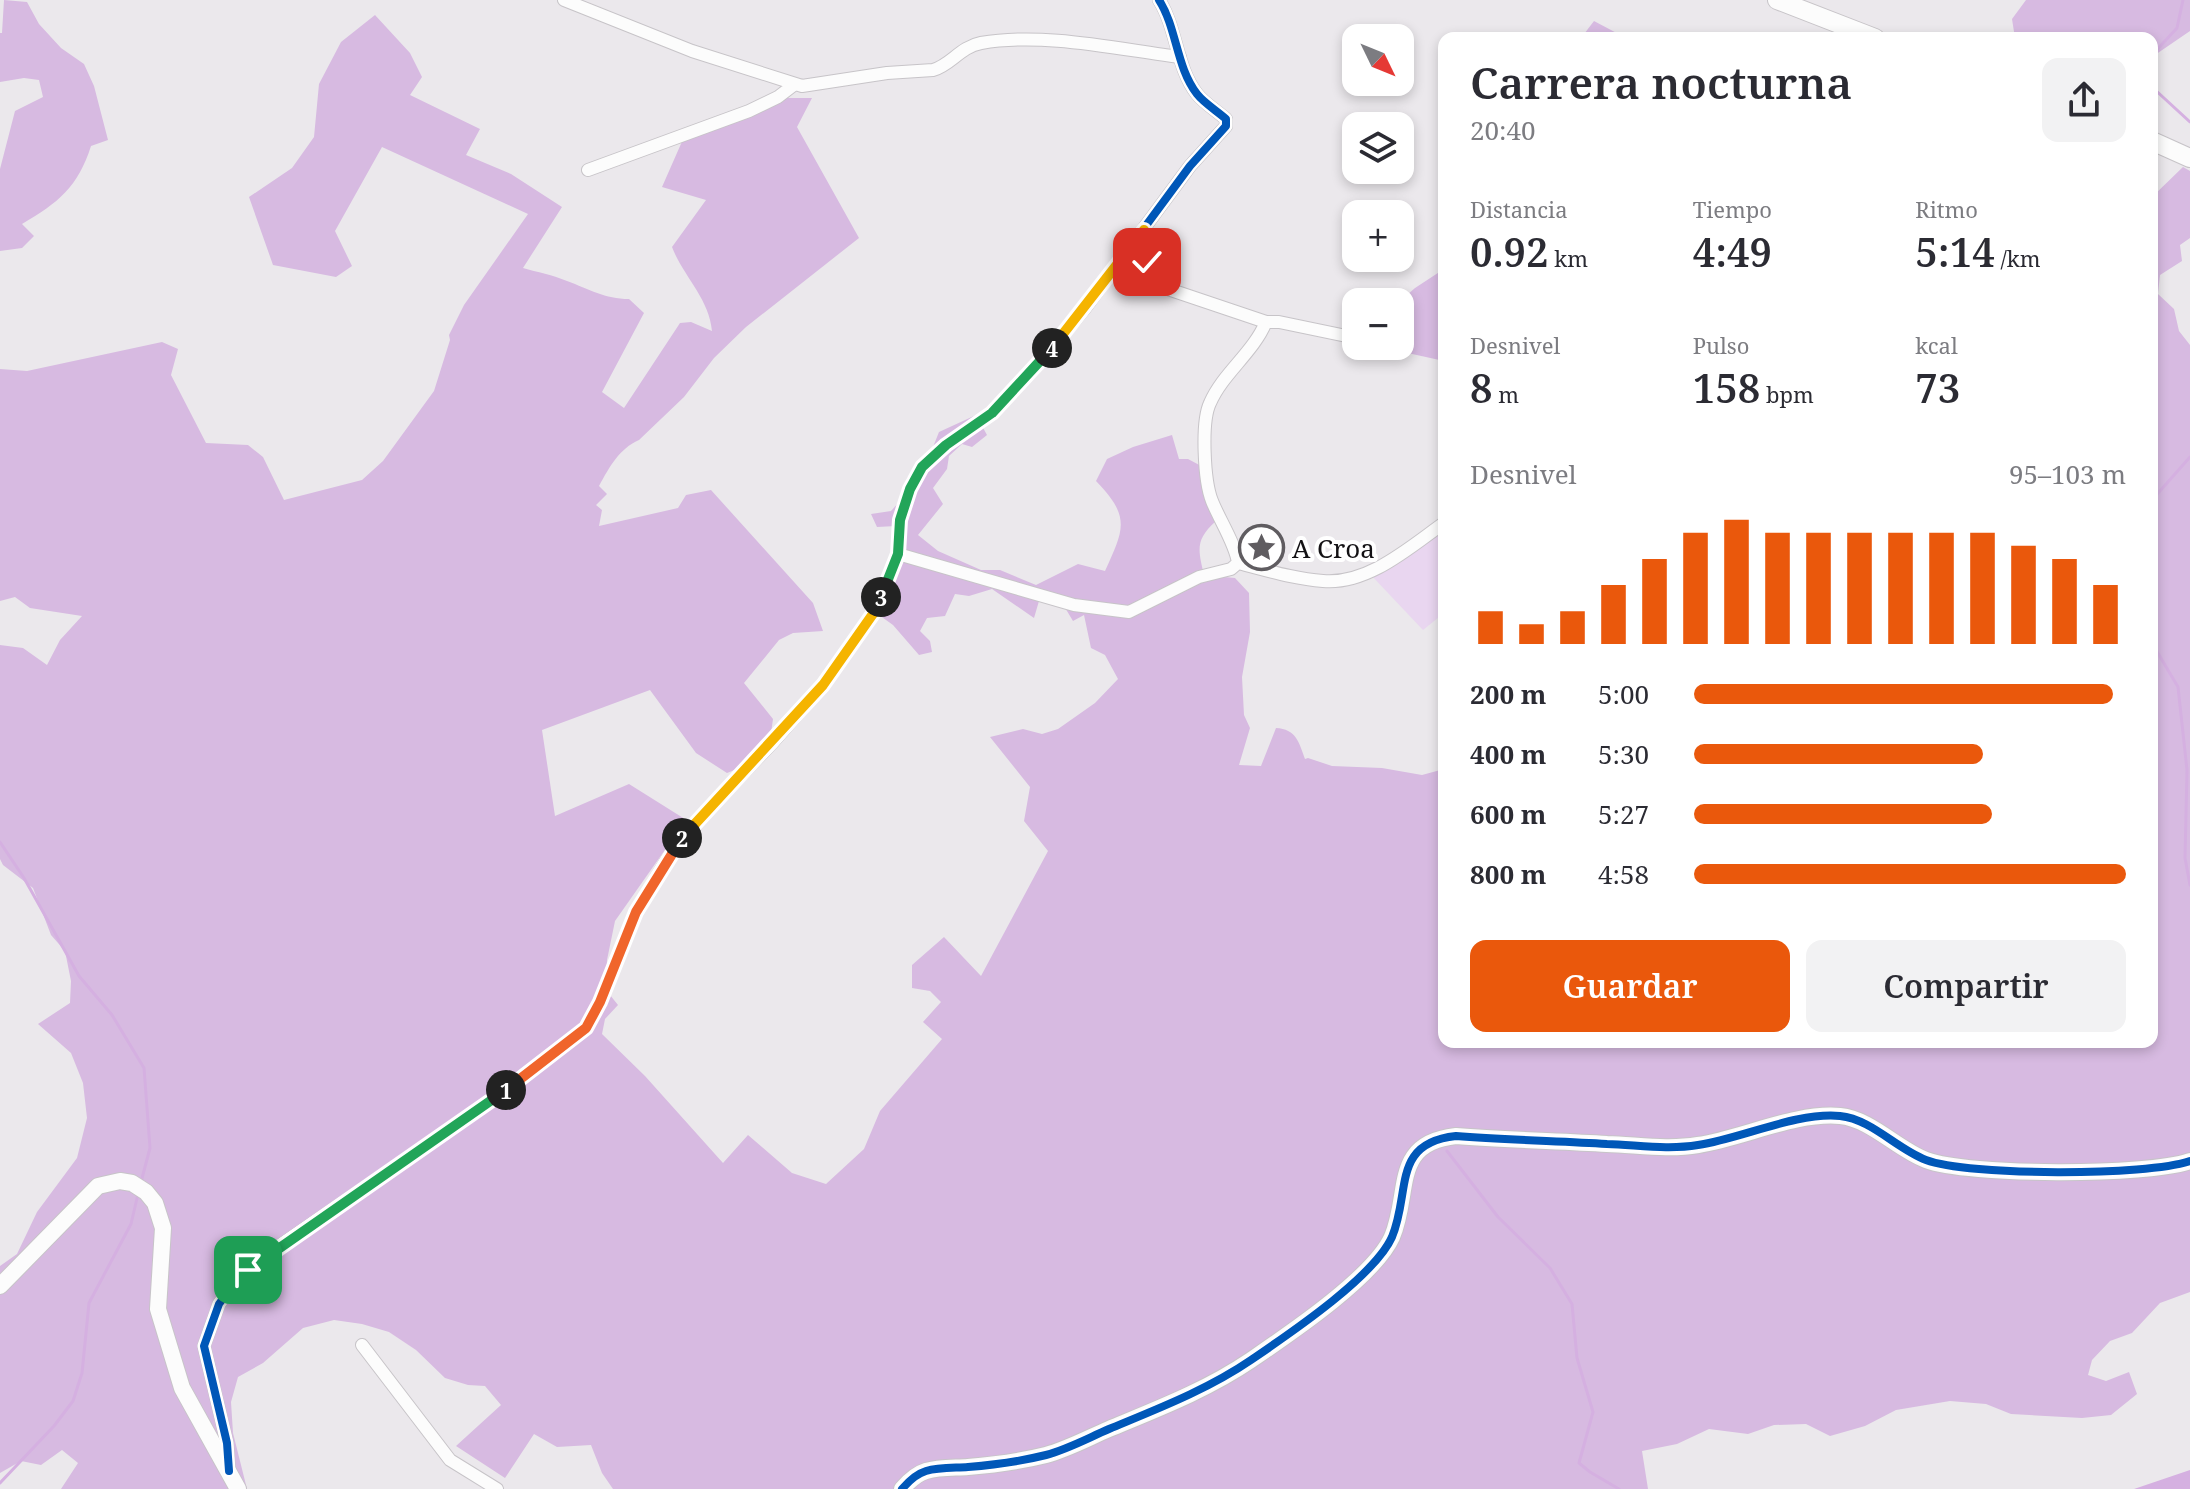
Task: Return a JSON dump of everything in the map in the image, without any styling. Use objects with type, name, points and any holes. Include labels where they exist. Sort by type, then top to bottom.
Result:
[{"type":"main road","points":[[1777,0],[1860,32]]},
{"type":"main road","points":[[2158,144],[2190,158]]},
{"type":"street","points":[[564,0],[692,51],[802,86],[887,73],[933,70],[960,51],[979,44],[1030,39],[1180,57]]},
{"type":"street","points":[[229,1471],[227,1443],[204,1346],[219,1304],[238,1278],[262,1258],[488,1103],[586,1028],[600,1002],[636,912],[685,833],[823,685],[875,611],[898,554],[900,520],[910,489],[922,467],[946,445],[992,413],[1040,362],[1085,308],[1190,167],[1226,126],[1226,119],[1196,93],[1159,0]]},
{"type":"street","points":[[588,170],[749,111],[778,97],[795,84]]},
{"type":"street","points":[[1144,230],[1147,262],[1153,278],[1162,287],[1266,322],[1342,335]]},
{"type":"street","points":[[1238,563],[1236,549],[1226,535],[1210,496],[1205,416],[1211,400],[1259,337],[1266,322]]},
{"type":"street","points":[[1238,563],[1325,582],[1349,579],[1372,571],[1438,527]]},
{"type":"street","points":[[898,554],[1074,605],[1129,612],[1199,577],[1231,569],[1238,563]]},
{"type":"street","points":[[902,1489],[915,1476],[926,1471],[1047,1455],[1216,1383],[1353,1284],[1377,1262],[1392,1236],[1405,1170],[1415,1152],[1429,1141],[1443,1137],[1656,1147],[1696,1145],[1800,1120],[1841,1116],[1857,1120],[1915,1155],[1943,1165],[1982,1170],[2121,1171],[2190,1161]]},
{"type":"street","points":[[0,1286],[89,1192],[106,1182],[120,1181],[132,1183],[146,1192],[155,1203],[163,1228],[158,1309],[182,1388],[238,1489]]},
{"type":"street","points":[[362,1345],[450,1460],[497,1489]]},
{"type":"shaded area","points":[[4,0],[27,2],[39,24],[61,48],[84,64],[94,86],[108,140],[91,146],[73,183],[56,201],[22,224],[34,236],[22,248],[0,251],[0,169],[15,111],[43,97],[39,80],[24,78],[0,82]]},
{"type":"shaded area","points":[[2026,0],[2190,0],[2190,31],[2158,53],[2158,32],[2014,32],[2012,19]]},
{"type":"shaded area","points":[[375,15],[410,53],[422,77],[410,95],[480,129],[466,155],[511,174],[562,207],[523,268],[605,295],[629,299],[644,313],[602,392],[624,408],[680,323],[691,322],[712,331],[706,308],[672,247],[706,200],[662,187],[684,137],[773,98],[812,98],[797,127],[859,238],[746,327],[714,358],[684,397],[616,459],[599,486],[607,494],[596,505],[602,510],[599,526],[678,508],[686,495],[711,490],[813,603],[823,631],[793,633],[779,640],[744,683],[773,719],[770,740],[737,769],[727,773],[696,753],[650,690],[542,730],[555,816],[629,784],[688,821],[615,921],[607,960],[606,990],[618,1005],[605,1019],[602,1034],[645,1076],[723,1163],[748,1135],[792,1173],[826,1184],[864,1149],[880,1111],[942,1039],[923,1022],[941,1002],[930,991],[912,988],[912,965],[944,937],[981,976],[1048,851],[1024,821],[1030,787],[990,737],[1023,729],[1042,734],[1058,729],[1095,703],[1118,679],[1105,655],[1091,648],[1084,615],[1073,621],[1064,606],[1039,601],[1034,618],[992,589],[969,596],[955,594],[945,616],[927,618],[920,631],[930,641],[932,652],[919,655],[893,625],[879,615],[900,543],[896,526],[877,527],[871,514],[891,511],[901,500],[907,478],[931,452],[939,432],[976,415],[987,435],[972,447],[962,444],[949,456],[947,469],[933,488],[943,504],[918,535],[938,551],[981,570],[1000,570],[1036,585],[1078,564],[1105,571],[1117,544],[1121,524],[1115,504],[1096,481],[1107,459],[1172,435],[1179,459],[1188,459],[1205,468],[1216,521],[1201,540],[1200,558],[1204,575],[1235,578],[1249,593],[1250,632],[1242,677],[1244,715],[1250,728],[1239,765],[1261,766],[1276,728],[1292,734],[1305,759],[1332,766],[1382,768],[1422,775],[1438,771],[1438,1048],[2158,1048],[2158,294],[2174,309],[2179,331],[2190,345],[2190,1292],[2160,1303],[2132,1333],[2110,1341],[2092,1360],[2088,1375],[2106,1381],[2129,1372],[2137,1394],[2111,1415],[2082,1418],[2011,1414],[1986,1404],[1950,1401],[1896,1410],[1865,1426],[1830,1436],[1806,1424],[1774,1425],[1748,1434],[1709,1429],[1677,1444],[1642,1451],[1648,1489],[613,1489],[602,1473],[591,1445],[557,1447],[534,1434],[505,1478],[456,1446],[501,1405],[485,1386],[445,1378],[416,1350],[389,1332],[334,1320],[303,1328],[263,1363],[238,1377],[231,1402],[233,1433],[247,1489],[61,1489],[78,1463],[62,1450],[41,1465],[21,1461],[0,1473],[0,1266],[17,1254],[37,1212],[77,1158],[87,1118],[83,1083],[71,1053],[38,1024],[70,1003],[71,981],[65,951],[51,935],[33,888],[3,865],[0,859],[0,645],[23,648],[47,665],[60,640],[82,616],[30,608],[15,597],[0,601],[0,369],[27,371],[162,342],[178,349],[171,375],[206,443],[248,445],[263,457],[284,500],[362,480],[383,461],[434,391],[449,335],[464,305],[528,214],[382,147],[335,231],[352,266],[336,277],[273,265],[249,197],[292,168],[314,137],[319,84],[341,42]]},
{"type":"shaded area","points":[[1594,21],[1615,32],[1586,32]]},
{"type":"shaded area","points":[[2183,167],[2190,171],[2190,238],[2180,245],[2182,261],[2160,275],[2158,294],[2158,191]]},
{"type":"shaded area","points":[[1438,273],[1438,360],[1414,354],[1414,289]]},
{"type":"shaded area","points":[[1438,530],[1438,618],[1423,630],[1371,575]]},
{"type":"shaded area","points":[[2190,1470],[2190,1489],[2134,1489]]},
{"type":"waterway","points":[[2158,49],[2177,28],[2183,0]]},
{"type":"waterway","points":[[2158,93],[2190,122]]},
{"type":"waterway","points":[[2158,493],[2190,457]]},
{"type":"waterway","points":[[2158,653],[2178,687],[2187,770],[2185,858],[2190,885]]},
{"type":"waterway","points":[[0,842],[79,976],[112,1015],[144,1068],[150,1148],[141,1182]]},
{"type":"waterway","points":[[1447,1151],[1498,1217],[1550,1268],[1572,1304],[1577,1358],[1593,1412],[1579,1463],[1619,1489]]},
{"type":"waterway","points":[[0,1483],[54,1426],[73,1401],[82,1373],[89,1303],[131,1224],[138,1194]]},
{"type":"cycle path","points":[[229,1471],[227,1443],[204,1346],[219,1304],[238,1278],[262,1258],[488,1103],[586,1028],[600,1002],[636,912],[685,833],[823,685],[875,611],[898,554],[900,520],[910,489],[922,467],[946,445],[992,413],[1040,362],[1085,308],[1190,166],[1226,126],[1226,119],[1200,97],[1190,83],[1159,0]]},
{"type":"cycle path","points":[[902,1489],[922,1472],[1007,1462],[1062,1450],[1182,1398],[1251,1360],[1329,1304],[1382,1253],[1398,1220],[1412,1159],[1421,1148],[1435,1141],[1456,1136],[1653,1147],[1687,1146],[1715,1142],[1806,1118],[1840,1116],[1873,1128],[1926,1160],[1979,1169],[2099,1171],[2168,1166],[2190,1161]]},
{"type":"place","name":"A Croa","points":[[1261,548]]},
{"type":"route","points":[[248,1270],[488,1103],[586,1028],[600,1002],[636,912],[685,833],[823,685],[875,611],[898,554],[900,520],[910,489],[922,467],[946,445],[992,413],[1040,362],[1144,230],[1147,262]]}]
